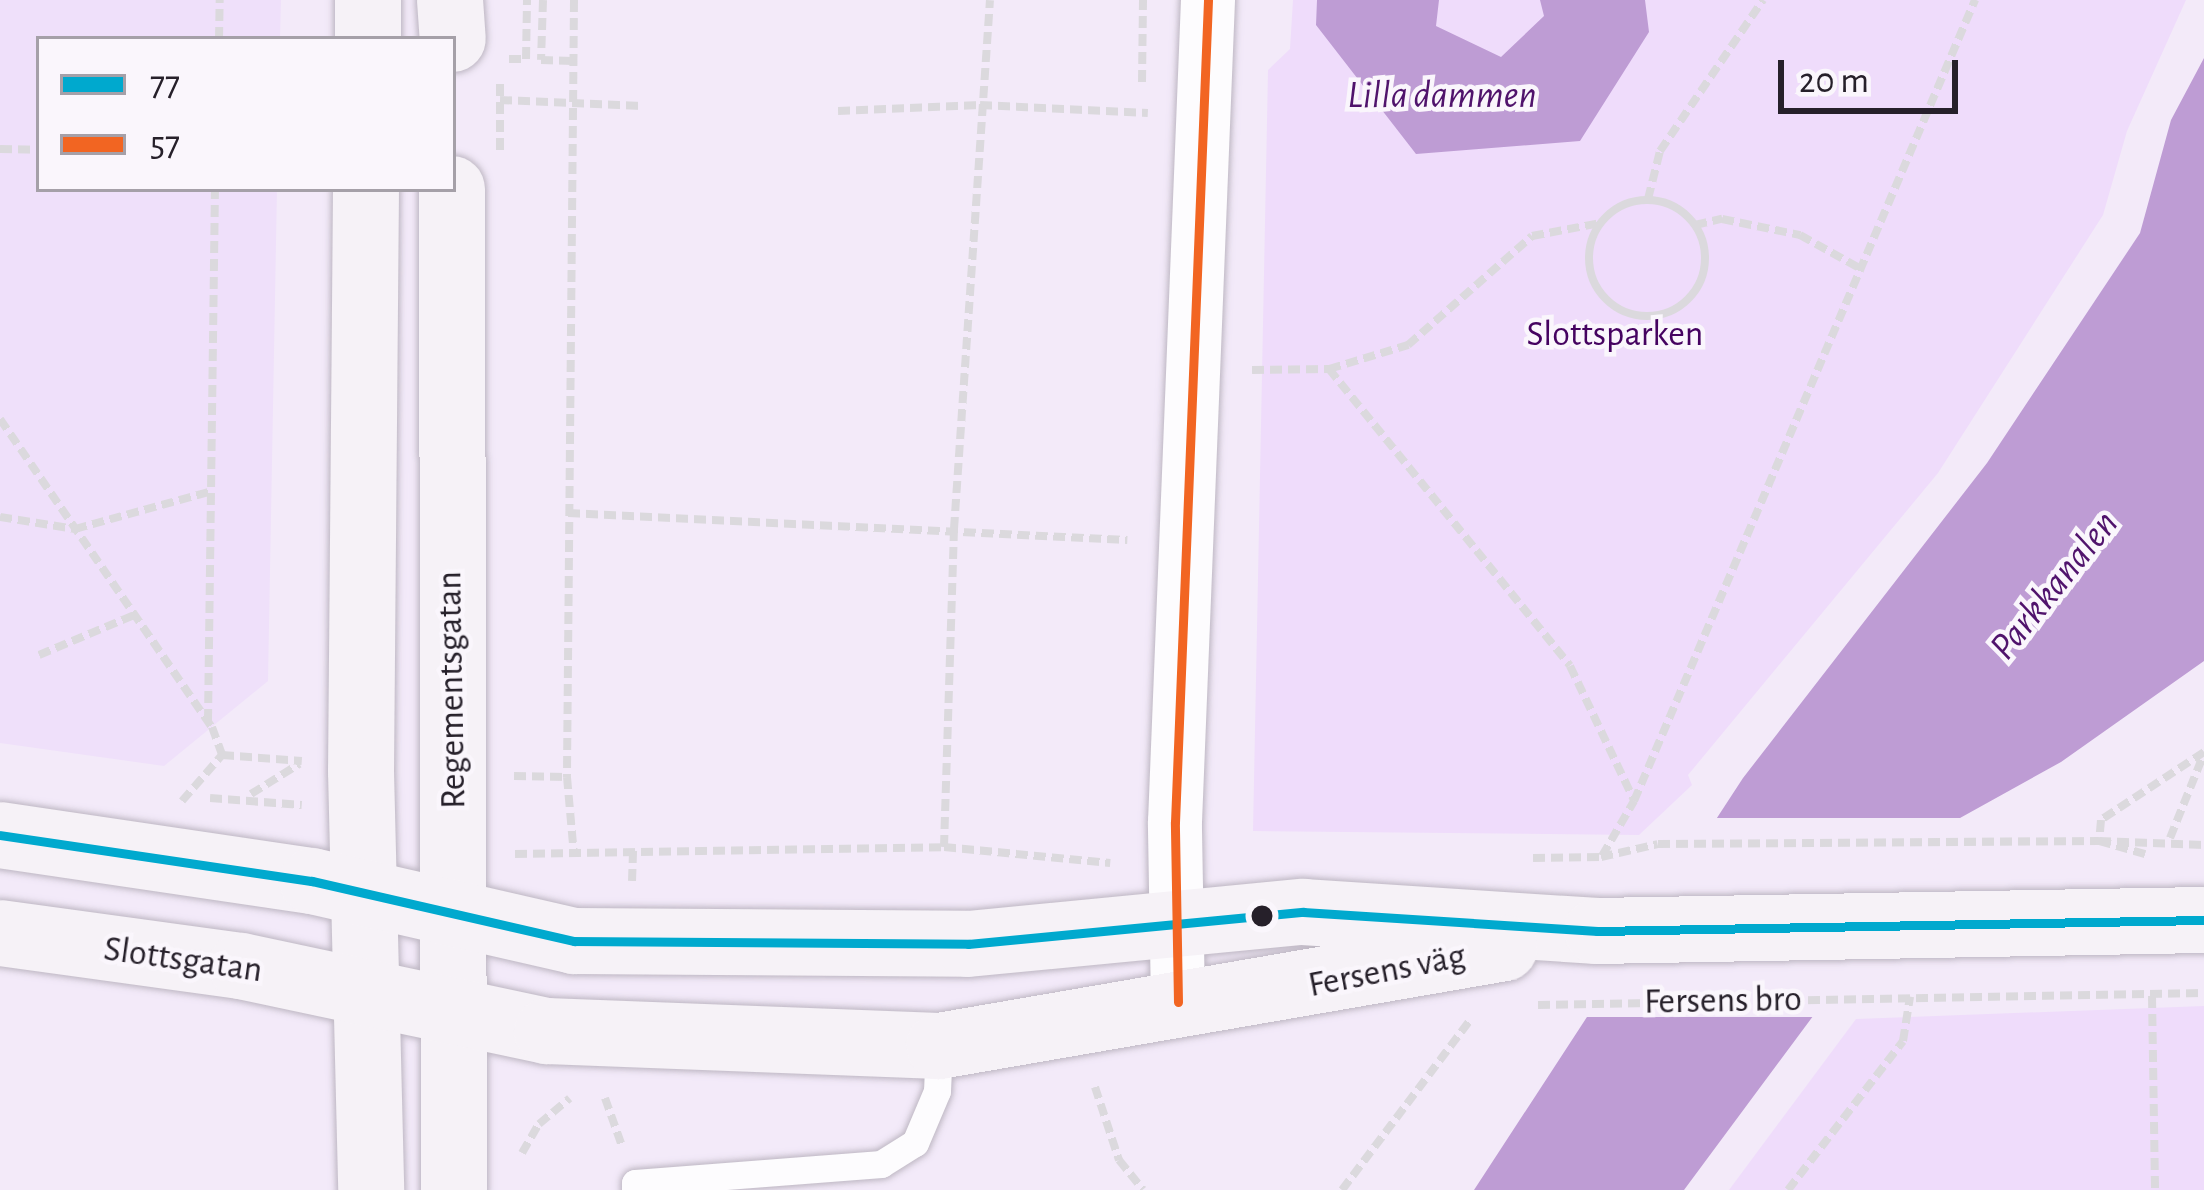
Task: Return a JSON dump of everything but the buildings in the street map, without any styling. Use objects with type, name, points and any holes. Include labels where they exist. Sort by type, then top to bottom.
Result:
[{"type":"main road","points":[[368,0],[368,36]]},
{"type":"main road","points":[[450,0],[477,49]]},
{"type":"main road","points":[[367,192],[361,795],[371,1167]]},
{"type":"main road","name":"Regementsgatan","points":[[452,192],[454,1190]]},
{"type":"main road","name":"Fersens väg","points":[[0,836],[363,894],[574,941],[968,944],[1177,919],[1303,912],[1598,931]]},
{"type":"main road","name":"Fersens bro","points":[[1598,931],[2204,920]]},
{"type":"main road","name":"Fersens väg","points":[[365,991],[547,1030],[629,1038],[939,1046],[1178,1002],[1270,994],[1598,931]]},
{"type":"main road","name":"Slottsgatan","points":[[0,933],[365,991]]},
{"type":"street","points":[[1178,1002],[1208,0]]},
{"type":"lane","points":[[635,1186],[881,1164],[915,1143],[937,1091],[939,1046]]},
{"type":"path","points":[[218,36],[220,0]]},
{"type":"path","points":[[477,49],[526,59],[527,0]]},
{"type":"path","points":[[543,0],[542,60],[573,61]]},
{"type":"path","points":[[574,0],[567,777],[574,857]]},
{"type":"path","points":[[944,847],[954,530],[990,0]]},
{"type":"path","points":[[1196,370],[1329,369],[1408,345],[1532,236],[1600,224],[1648,199],[1660,151],[1762,0]]},
{"type":"path","points":[[1601,857],[1634,801],[1975,0]]},
{"type":"path","points":[[500,100],[642,106]]},
{"type":"path","points":[[838,110],[980,106],[1203,112]]},
{"type":"path","points":[[0,149],[36,150]]},
{"type":"path","points":[[208,724],[215,192]]},
{"type":"path","points":[[1648,199],[1696,224],[1723,219],[1800,235],[1862,269]]},
{"type":"path","points":[[1600,224],[1589,258],[1600,293],[1633,314],[1653,316],[1672,311],[1701,282],[1704,243],[1696,224]]},
{"type":"path","points":[[1329,369],[1570,666],[1634,801]]},
{"type":"path","points":[[0,419],[208,724],[222,755],[361,795]]},
{"type":"path","points":[[0,517],[75,529],[212,491]]},
{"type":"path","points":[[568,513],[1127,540]]},
{"type":"path","points":[[39,656],[134,615]]},
{"type":"path","points":[[2170,838],[2204,753]]},
{"type":"path","points":[[2099,841],[2101,820],[2204,753]]},
{"type":"path","points":[[450,774],[567,777]]},
{"type":"path","points":[[250,795],[361,795]]},
{"type":"path","points":[[1658,844],[2170,838],[2204,844]]},
{"type":"path","points":[[454,840],[574,857],[633,847],[944,847],[1116,863]]},
{"type":"path","points":[[2099,841],[2162,859]]},
{"type":"path","name":"Fersens bro","points":[[1541,1004],[2204,993]]},
{"type":"path","points":[[2152,996],[2155,1190]]},
{"type":"path","points":[[1788,1190],[1903,1041],[1907,998]]},
{"type":"path","points":[[1342,1190],[1482,1005]]},
{"type":"path","points":[[600,1085],[635,1186]]},
{"type":"path","points":[[1094,1087],[1119,1160],[1143,1190]]},
{"type":"shaded area","points":[[0,0],[281,0],[280,36],[36,36],[36,192],[277,192],[268,681],[164,766],[0,743]]},
{"type":"green space","name":"Slottsparken","points":[[1293,0],[2186,0],[2127,131],[2103,215],[1938,473],[1688,775],[1692,785],[1639,835],[1253,831],[1268,70],[1290,49]]},
{"type":"green space","points":[[2204,1006],[2204,1190],[1729,1190],[1856,1019]]},
{"type":"water","name":"Lilla dammen","points":[[1317,0],[1439,0],[1436,26],[1501,57],[1544,16],[1540,0],[1645,0],[1649,32],[1580,141],[1416,154],[1316,25]]},
{"type":"water","name":"Parkkanalen","points":[[2204,58],[2204,661],[2061,762],[1960,818],[1684,1190],[1474,1190],[1743,778],[1987,463],[2140,233],[2171,120]]},
{"type":"pier","points":[[1710,818],[1973,818],[1820,1017],[1580,1017]]},
{"type":"transit line","name":"57","points":[[1178,1002],[1175,822],[1208,0]]},
{"type":"transit line","name":"77","points":[[0,835],[312,881],[574,941],[968,944],[1303,912],[1597,931],[2204,920]]}]
